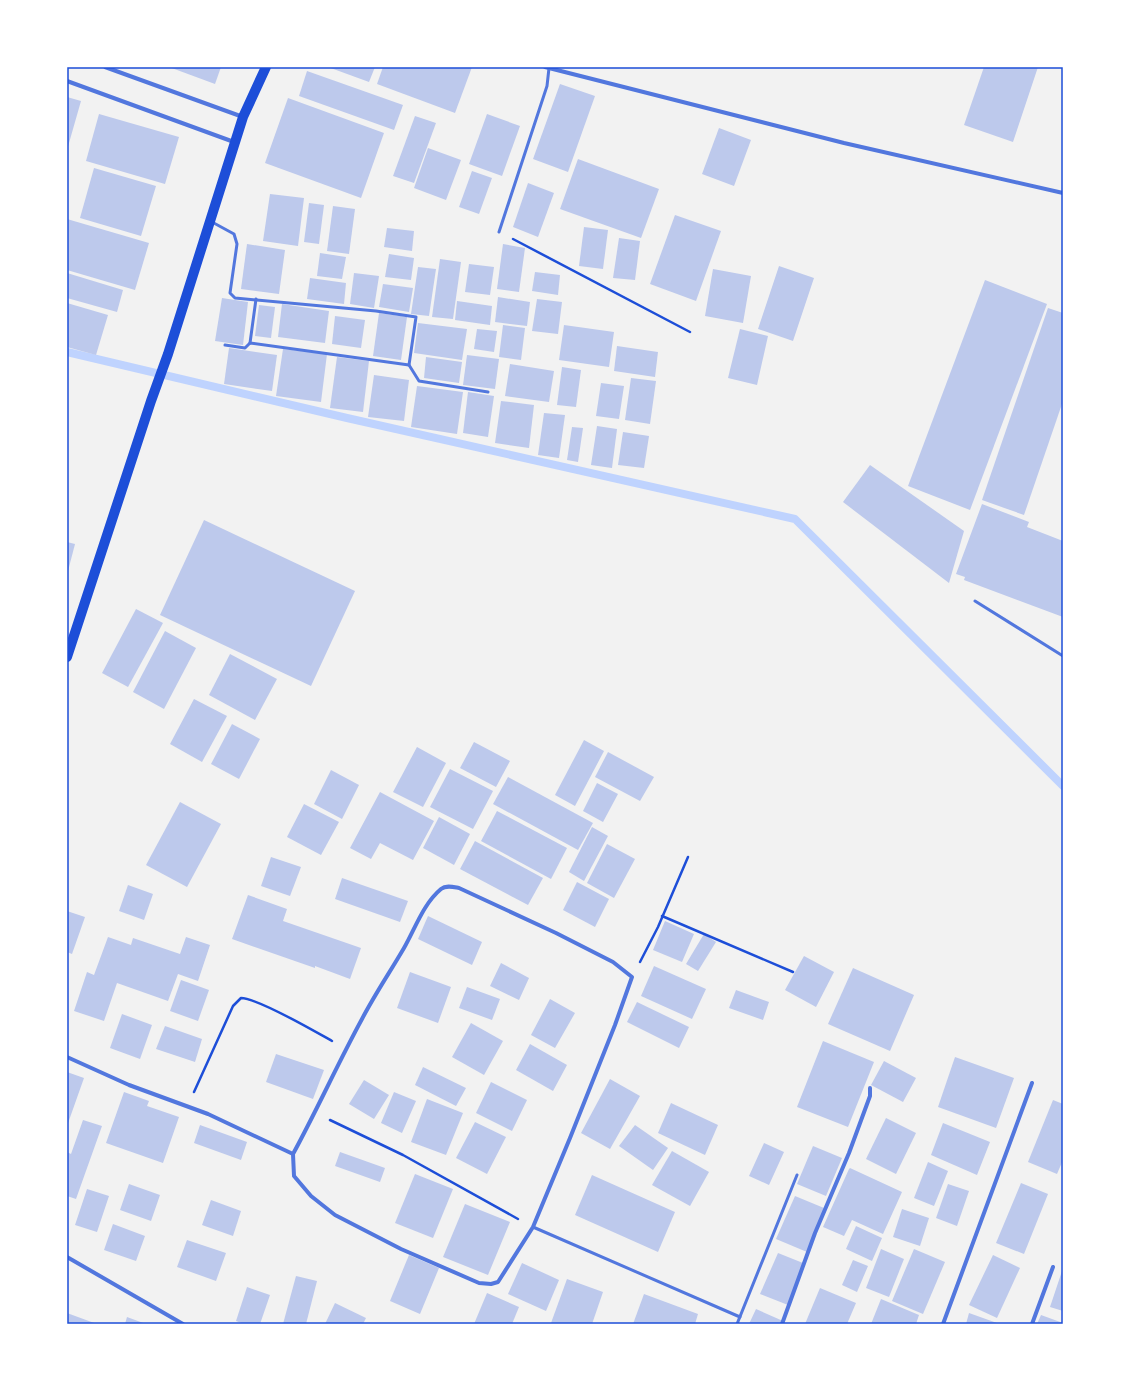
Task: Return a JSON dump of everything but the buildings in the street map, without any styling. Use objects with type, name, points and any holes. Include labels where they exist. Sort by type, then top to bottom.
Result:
[{"type":"main road","points":[[67,657],[151,401],[168,354],[243,117],[266,67]]},
{"type":"street","points":[[105,67],[243,117]]},
{"type":"street","points":[[547,68],[837,141],[1063,193]]},
{"type":"street","points":[[67,81],[235,142]]},
{"type":"street","points":[[451,886],[459,888],[556,933],[613,962],[632,977],[582,1110],[532,1227],[498,1282],[491,1284],[479,1283],[401,1249],[335,1215],[310,1196],[294,1176],[293,1154],[315,1114],[346,1048],[362,1017],[426,908],[434,896],[443,888],[451,886]]},
{"type":"street","points":[[67,1057],[129,1084],[208,1114],[293,1154]]},
{"type":"street","points":[[943,1324],[1032,1083]]},
{"type":"street","points":[[782,1324],[815,1233],[870,1096],[870,1088]]},
{"type":"street","points":[[67,1257],[183,1324]]},
{"type":"street","points":[[1032,1324],[1053,1267]]},
{"type":"lane","points":[[499,232],[547,86],[547,68]]},
{"type":"lane","points":[[210,222],[234,234],[237,244],[230,293],[235,298],[376,311],[416,317],[409,365],[419,381],[488,392]]},
{"type":"lane","points":[[225,345],[245,348],[250,343],[256,299]]},
{"type":"lane","points":[[250,343],[409,365]]},
{"type":"lane","points":[[975,601],[1063,656]]},
{"type":"lane","points":[[737,1324],[797,1176]]},
{"type":"lane","points":[[532,1227],[740,1317]]},
{"type":"path","points":[[499,232],[690,332]]},
{"type":"path","points":[[632,977],[658,927],[688,857]]},
{"type":"path","points":[[662,916],[792,972]]},
{"type":"path","points":[[188,1107],[233,1006],[241,998],[249,999],[272,1009],[346,1048]]},
{"type":"path","points":[[315,1114],[403,1155],[532,1227]]},
{"type":"waterway","points":[[67,352],[347,418],[795,519],[1063,786]]}]
